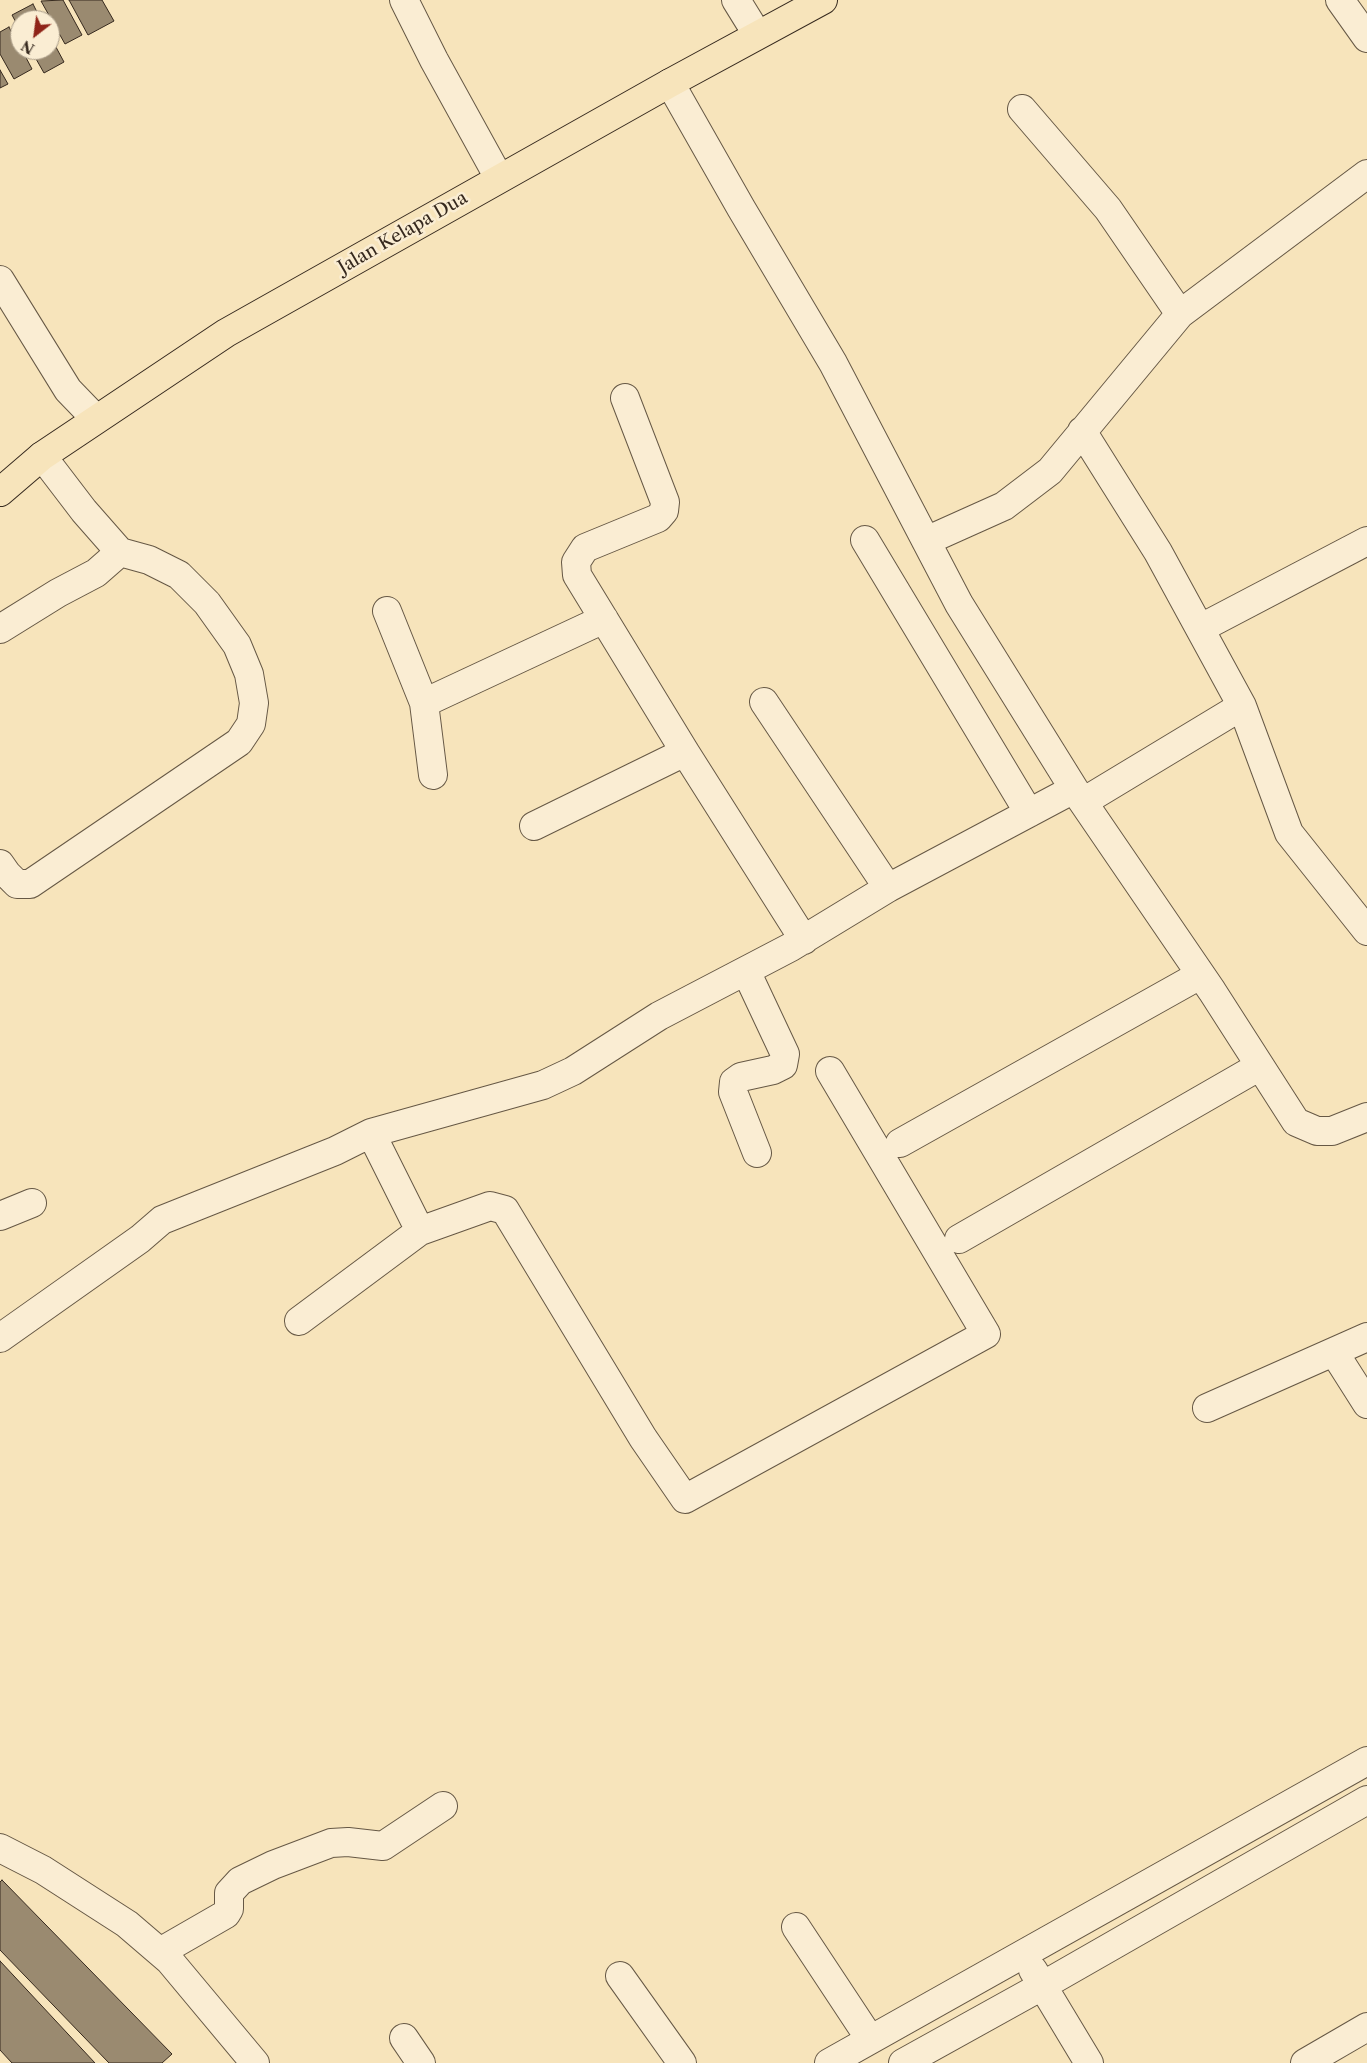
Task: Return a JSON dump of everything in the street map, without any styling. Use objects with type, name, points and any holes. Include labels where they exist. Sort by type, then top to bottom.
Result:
[{"type":"main road","name":"Jalan Kelapa Dua","points":[[0,492],[42,456],[226,333],[815,2]]},
{"type":"street","points":[[404,0],[434,60],[499,178]]},
{"type":"street","points":[[736,0],[757,34]]},
{"type":"street","points":[[1340,0],[1367,38]]},
{"type":"street","points":[[670,83],[741,208],[833,363],[959,604],[1078,796],[1200,975],[1296,1122],[1317,1131],[1332,1131],[1367,1117]]},
{"type":"street","points":[[1022,110],[1108,209],[1180,314]]},
{"type":"street","points":[[926,541],[1004,506],[1050,471],[1180,314],[1367,174]]},
{"type":"street","points":[[0,280],[68,390],[96,419]]},
{"type":"street","points":[[625,398],[666,502],[664,512],[658,518],[585,548],[576,562],[577,575],[685,752],[804,940]]},
{"type":"street","points":[[1082,431],[1158,552],[1242,706],[1289,833],[1367,930]]},
{"type":"street","points":[[0,864],[17,884],[30,884],[239,742],[251,724],[254,703],[249,674],[237,645],[207,603],[179,575],[149,560],[120,552],[84,511],[42,456]]},
{"type":"street","points":[[865,540],[1029,813]]},
{"type":"street","points":[[1201,628],[1367,541]]},
{"type":"street","points":[[0,629],[58,593],[96,573],[120,552]]},
{"type":"street","points":[[387,611],[424,703],[433,775]]},
{"type":"street","points":[[424,703],[604,619]]},
{"type":"street","points":[[764,702],[888,888]]},
{"type":"street","points":[[0,1338],[140,1239],[162,1220],[335,1151],[371,1133],[542,1085],[573,1071],[659,1016],[804,940],[888,888],[1029,813],[1078,796],[1242,706]]},
{"type":"street","points":[[534,826],[685,752]]},
{"type":"street","points":[[746,972],[785,1054],[783,1065],[773,1070],[741,1077],[734,1082],[733,1092],[758,1153]]},
{"type":"street","points":[[900,1143],[1200,975]]},
{"type":"street","points":[[959,1239],[1260,1066]]},
{"type":"street","points":[[299,1321],[420,1231],[490,1206],[505,1210],[644,1438],[685,1499],[986,1334],[830,1071]]},
{"type":"street","points":[[371,1133],[420,1231]]},
{"type":"street","points":[[0,1216],[32,1203]]},
{"type":"street","points":[[1207,1408],[1367,1337]]},
{"type":"street","points":[[1334,1352],[1367,1404]]},
{"type":"street","points":[[829,2063],[1367,1761]]},
{"type":"street","points":[[903,2063],[1364,1802],[1343,1774]]},
{"type":"street","points":[[160,1952],[226,1914],[229,1910],[229,1893],[240,1881],[273,1865],[331,1843],[348,1842],[382,1846],[443,1806]]},
{"type":"street","points":[[0,1848],[44,1870],[127,1924],[169,1960],[255,2063]]},
{"type":"street","points":[[796,1927],[870,2040]]},
{"type":"street","points":[[1023,1954],[1089,2063]]},
{"type":"street","points":[[620,1976],[682,2063]]},
{"type":"street","points":[[1305,2063],[1337,2056],[1367,2027]]},
{"type":"street","points":[[404,2038],[421,2063]]},
{"type":"building","points":[[63,0],[82,35],[65,44],[60,35],[60,10],[46,10],[41,1]]},
{"type":"building","points":[[69,0],[102,0],[114,21],[88,35]]},
{"type":"building","points":[[33,4],[36,10],[22,10]]},
{"type":"building","points":[[9,27],[10,29],[10,60],[27,60],[32,69],[14,79],[0,54],[0,32]]},
{"type":"building","points":[[60,55],[64,62],[44,73],[37,60],[60,60]]},
{"type":"building","points":[[0,70],[8,84],[0,88]]},
{"type":"building","points":[[2,1880],[172,2054],[162,2063],[109,2063],[0,1950],[0,1882]]},
{"type":"building","points":[[0,1961],[95,2063],[12,2063],[0,2050]]}]
